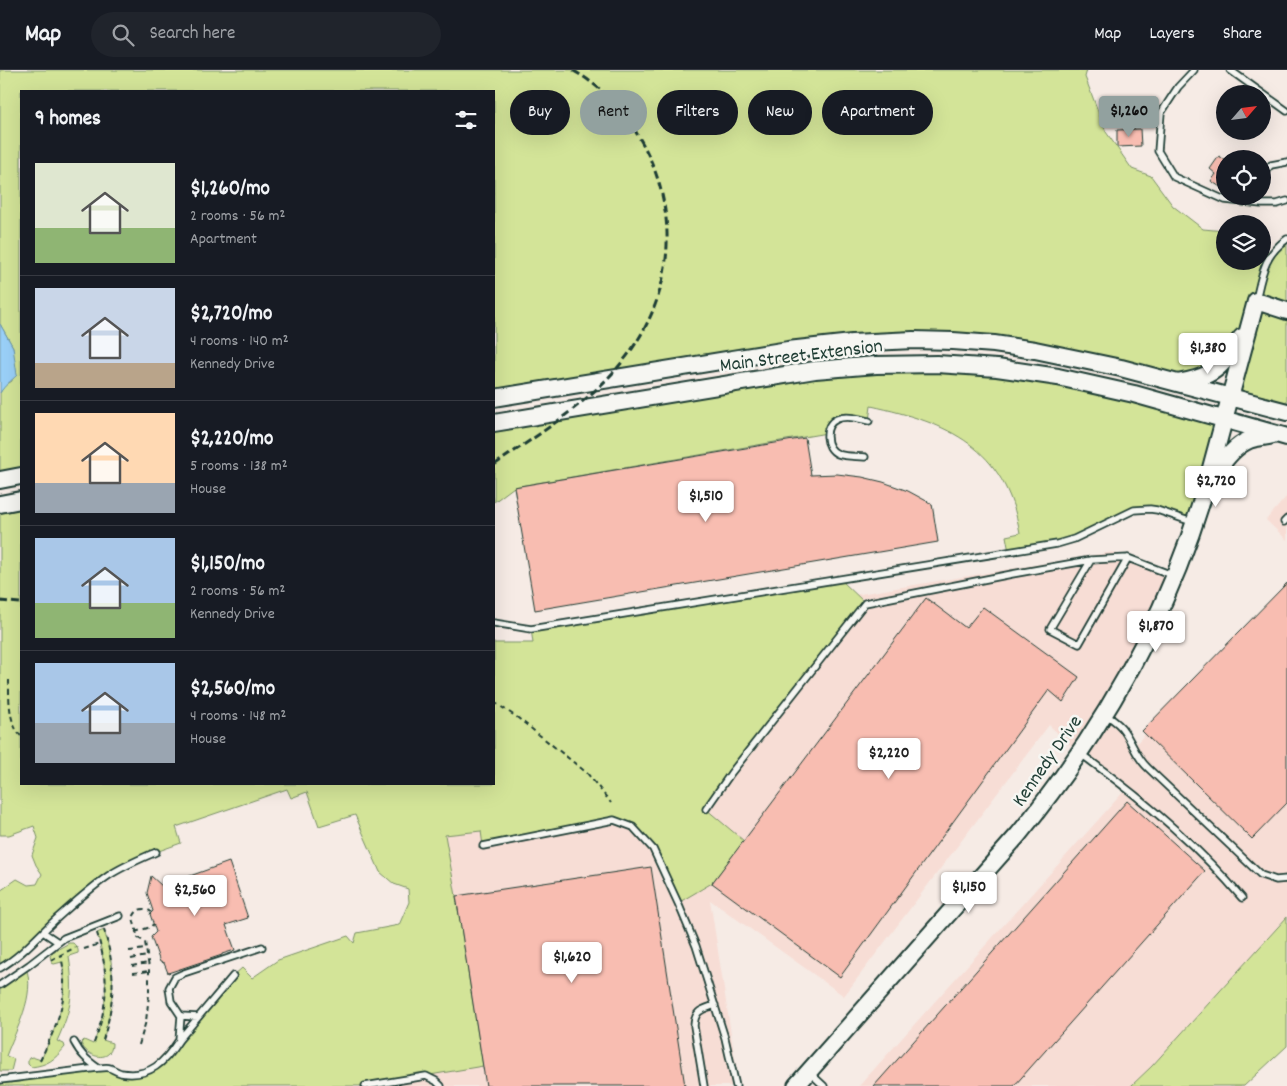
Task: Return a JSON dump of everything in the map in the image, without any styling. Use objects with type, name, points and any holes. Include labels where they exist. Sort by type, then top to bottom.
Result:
[{"type":"main road","points":[[1256,301],[1287,311]]},
{"type":"main road","name":"Kennedy Drive","points":[[796,1086],[1018,835],[1049,796],[1104,713],[1147,636],[1174,576],[1194,523],[1207,483],[1256,301]]},
{"type":"main road","points":[[1178,383],[1198,378],[1215,370],[1248,330]]},
{"type":"main road","name":"Main Street Extension","points":[[495,398],[788,350],[852,343],[893,341],[953,342],[1014,346],[1098,363],[1287,412]]},
{"type":"main road","name":"Main Street Extension","points":[[495,422],[794,373],[855,366],[930,364],[997,368],[1058,377],[1134,394],[1282,435]]},
{"type":"main road","points":[[1207,483],[1231,454],[1242,444],[1251,440],[1282,435]]},
{"type":"main road","points":[[0,480],[20,476]]},
{"type":"main road","points":[[0,504],[20,500]]},
{"type":"lane","points":[[1194,70],[1178,87],[1161,113],[1158,151],[1174,177],[1216,196]]},
{"type":"lane","points":[[1230,70],[1287,111]]},
{"type":"lane","points":[[1271,166],[1287,162]]},
{"type":"lane","points":[[1271,204],[1287,201]]},
{"type":"lane","points":[[1256,301],[1267,261],[1273,251],[1287,240]]},
{"type":"lane","points":[[866,457],[839,455],[834,452],[828,442],[827,433],[831,423],[840,418],[868,421]]},
{"type":"lane","points":[[495,623],[531,629],[1057,544],[1074,539],[1134,510],[1157,510],[1194,523]]},
{"type":"lane","points":[[706,809],[737,765],[864,603],[1091,560],[1128,558],[1174,576]]},
{"type":"lane","points":[[1091,560],[1050,629],[1078,644],[1128,558]]},
{"type":"lane","points":[[1104,713],[1124,731],[1143,764],[1261,875],[1276,880],[1287,879]]},
{"type":"lane","points":[[1079,753],[1114,778],[1159,815],[1213,866],[1242,898]]},
{"type":"lane","points":[[484,846],[614,820],[633,827],[654,849],[696,946],[725,1038],[736,1086]]},
{"type":"lane","points":[[0,968],[30,946],[96,885],[126,866],[156,852]]},
{"type":"lane","points":[[0,985],[58,942],[120,916]]},
{"type":"lane","points":[[43,932],[58,942]]},
{"type":"lane","points":[[179,1040],[181,1016],[171,1001],[169,988],[175,977],[262,947]]},
{"type":"lane","points":[[0,1080],[108,1067],[119,1073],[139,1074],[151,1070],[173,1050],[179,1040],[233,976]]},
{"type":"lane","points":[[704,1086],[694,1026],[695,1018],[696,1014],[701,1010],[715,1005]]},
{"type":"lane","points":[[181,1016],[198,1017]]},
{"type":"lane","points":[[74,1042],[80,1053],[98,1068]]},
{"type":"lane","points":[[809,1072],[824,1086]]},
{"type":"lane","points":[[365,1086],[426,1076],[441,1086]]},
{"type":"path","points":[[9,680],[8,706],[16,731],[20,735]]},
{"type":"path","points":[[495,703],[518,718],[587,773],[611,803]]},
{"type":"path","points":[[140,1045],[148,1008],[149,971],[145,942],[138,938],[133,921],[134,914],[139,910],[146,909],[151,912]]},
{"type":"path","points":[[136,932],[151,927],[153,924]]},
{"type":"path","points":[[103,1040],[110,1012],[113,985],[111,957],[104,930]]},
{"type":"path","points":[[94,1043],[102,1016],[106,988],[104,961],[97,933]]},
{"type":"path","points":[[84,949],[100,944]]},
{"type":"path","points":[[51,960],[76,947]]},
{"type":"path","points":[[129,951],[146,948]]},
{"type":"path","points":[[40,1061],[62,1008],[65,982],[61,955]]},
{"type":"path","points":[[131,959],[147,956]]},
{"type":"path","points":[[132,966],[148,963]]},
{"type":"path","points":[[133,973],[149,971]]},
{"type":"shaded area","points":[[1287,496],[1287,540],[1266,520]]},
{"type":"shaded area","points":[[1112,552],[1174,576],[1105,713],[1133,747],[1287,585],[1287,917],[1152,1066],[1131,1086],[859,1086],[1126,789],[1079,753],[1049,725],[844,996],[710,900],[737,1072],[731,1086],[313,1086],[426,1076],[444,835],[481,831],[854,595]]},
{"type":"green space","points":[[0,70],[1087,70],[1085,77],[1106,132],[1132,169],[1151,176],[1173,206],[1203,229],[1216,230],[1216,270],[1271,270],[1271,253],[1287,239],[1287,412],[1230,398],[1247,331],[1198,378],[913,340],[495,398],[495,90],[20,90],[20,476],[0,480],[0,393],[4,386],[12,381],[13,347],[0,324]]},
{"type":"green space","points":[[997,368],[1224,419],[1194,523],[1142,509],[1074,539],[1009,552],[1006,536],[1020,533],[1012,504],[1001,479],[987,460],[969,444],[948,431],[925,421],[871,406],[869,421],[851,418],[835,420],[827,433],[514,487],[495,501],[495,423],[794,373]]},
{"type":"green space","points":[[20,500],[20,785],[495,785],[495,643],[533,643],[531,629],[840,579],[865,603],[706,809],[744,841],[712,883],[678,903],[653,849],[633,827],[614,820],[483,846],[481,831],[445,835],[483,1066],[365,1086],[0,1086],[0,1084],[19,1082],[47,1074],[98,1068],[119,1073],[139,1074],[161,1062],[233,976],[242,968],[252,978],[278,960],[348,936],[354,943],[357,933],[399,925],[409,902],[408,889],[394,884],[380,872],[355,815],[319,826],[307,792],[291,798],[287,789],[176,827],[181,843],[156,852],[110,875],[0,968],[0,891],[17,879],[28,885],[37,884],[42,874],[32,855],[38,838],[34,826],[9,835],[0,835],[0,504]]},
{"type":"green space","points":[[1287,917],[1287,1046],[1244,1086],[1131,1086],[1152,1066]]},
{"type":"green space","points":[[104,930],[111,958],[112,998],[103,1040],[112,1043],[108,1054],[99,1056],[89,1053],[81,1043],[84,1040],[93,1044],[99,1030],[105,1003],[105,975],[97,933]]},
{"type":"green space","points":[[69,943],[73,943],[78,953],[69,956],[71,990],[69,1009],[57,1041],[64,1044],[65,1047],[50,1061],[31,1067],[28,1064],[29,1058],[41,1060],[56,1025],[63,1001],[64,976],[62,962],[52,963],[50,956],[53,952]]},
{"type":"green space","points":[[26,967],[28,978],[27,1001],[6,1056],[14,1059],[11,1071],[0,1071],[0,985]]},
{"type":"water","points":[[0,324],[13,347],[17,375],[0,393]]},
{"type":"building","points":[[1140,129],[1141,146],[1117,147],[1117,130]]},
{"type":"building","points":[[1216,160],[1216,174],[1210,169]]},
{"type":"building","points":[[1216,174],[1216,184],[1211,181]]},
{"type":"building","points":[[805,438],[811,475],[837,474],[883,482],[908,491],[932,504],[938,542],[535,610],[514,487]]},
{"type":"building","points":[[1287,583],[1287,803],[1252,839],[1142,731]]},
{"type":"building","points":[[926,598],[966,628],[983,607],[1079,677],[1063,702],[1049,690],[840,977],[712,883]]},
{"type":"building","points":[[1127,801],[1205,871],[1014,1086],[874,1086]]},
{"type":"building","points":[[229,862],[248,918],[226,925],[235,950],[168,973],[164,963],[160,962],[151,937],[156,932],[150,914],[153,911],[147,893],[151,876],[162,886]]},
{"type":"building","points":[[651,867],[685,1086],[486,1086],[456,896]]},
{"type":"railway","points":[[495,464],[566,415],[606,380],[626,358],[642,334],[654,309],[662,282],[666,255],[667,227],[663,199],[649,156],[632,126],[611,100],[599,88],[572,70]]},
{"type":"railway","points":[[0,601],[20,603]]}]
